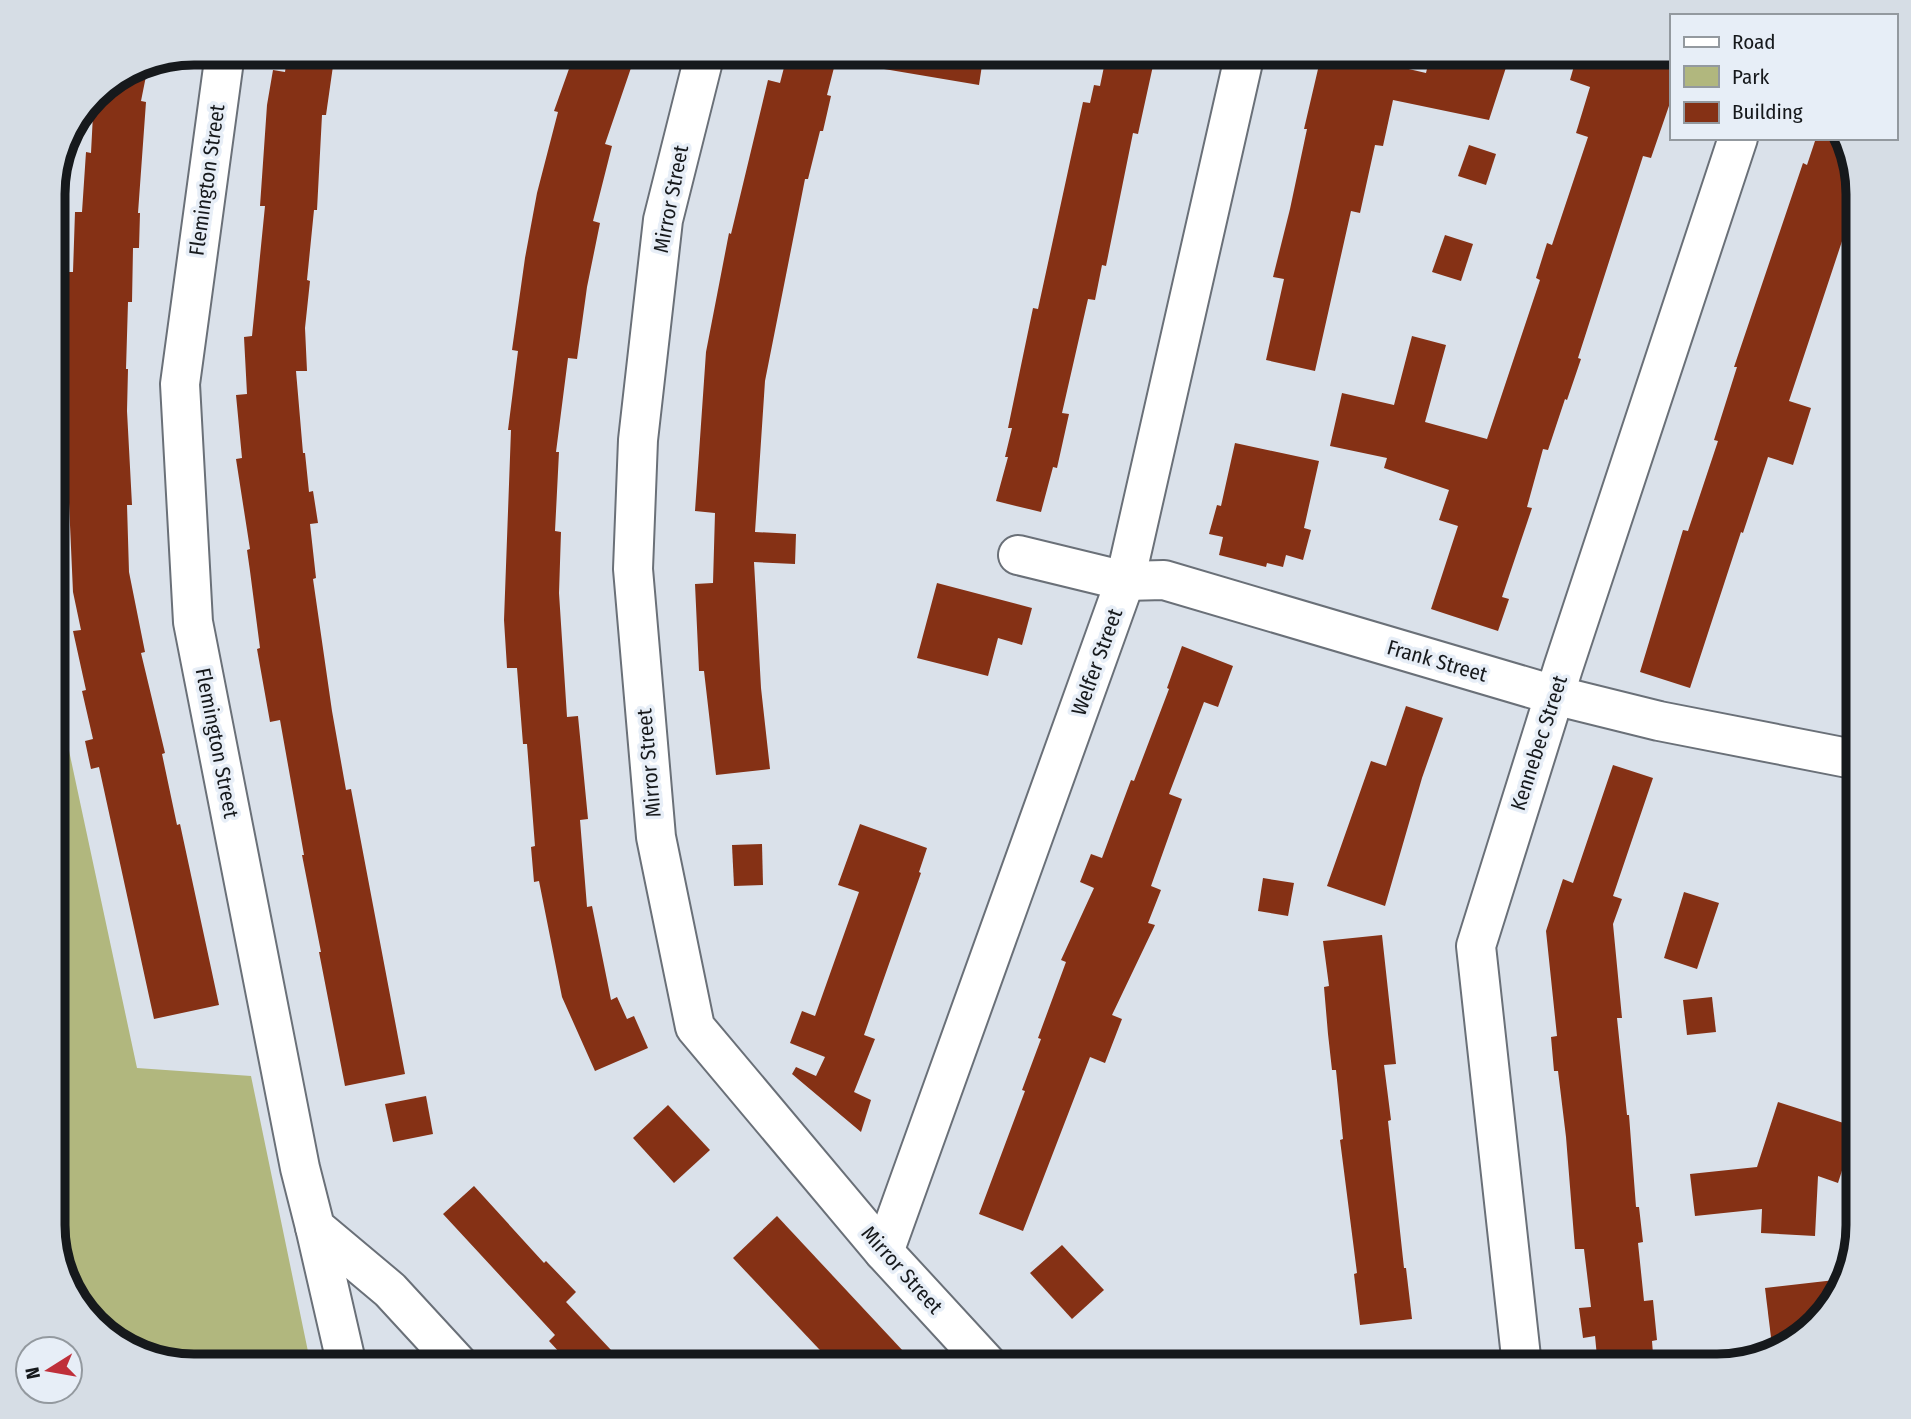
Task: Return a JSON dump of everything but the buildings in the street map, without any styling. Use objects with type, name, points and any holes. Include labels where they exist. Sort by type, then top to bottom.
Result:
[{"type":"street","name":"Flemington Street","points":[[223,65],[180,384],[193,622],[300,1168],[344,1354]]},
{"type":"street","name":"Mirror Street","points":[[701,65],[663,220],[638,440],[633,569],[656,837],[695,1027],[884,1252],[977,1354]]},
{"type":"street","name":"Welfer Street","points":[[884,1252],[1125,581],[1242,65]]},
{"type":"street","name":"Kennebec Street","points":[[1521,1354],[1476,946],[1554,695],[1737,140]]},
{"type":"street","name":"Frank Street","points":[[1018,555],[1125,581],[1164,580],[1554,695],[1659,721],[1846,758]]},
{"type":"street","points":[[315,1227],[390,1290],[448,1354]]},
{"type":"green space","points":[[65,732],[137,1068],[251,1076],[309,1354],[177,1353],[144,1344],[115,1328],[91,1304],[75,1275],[67,1250]]}]
